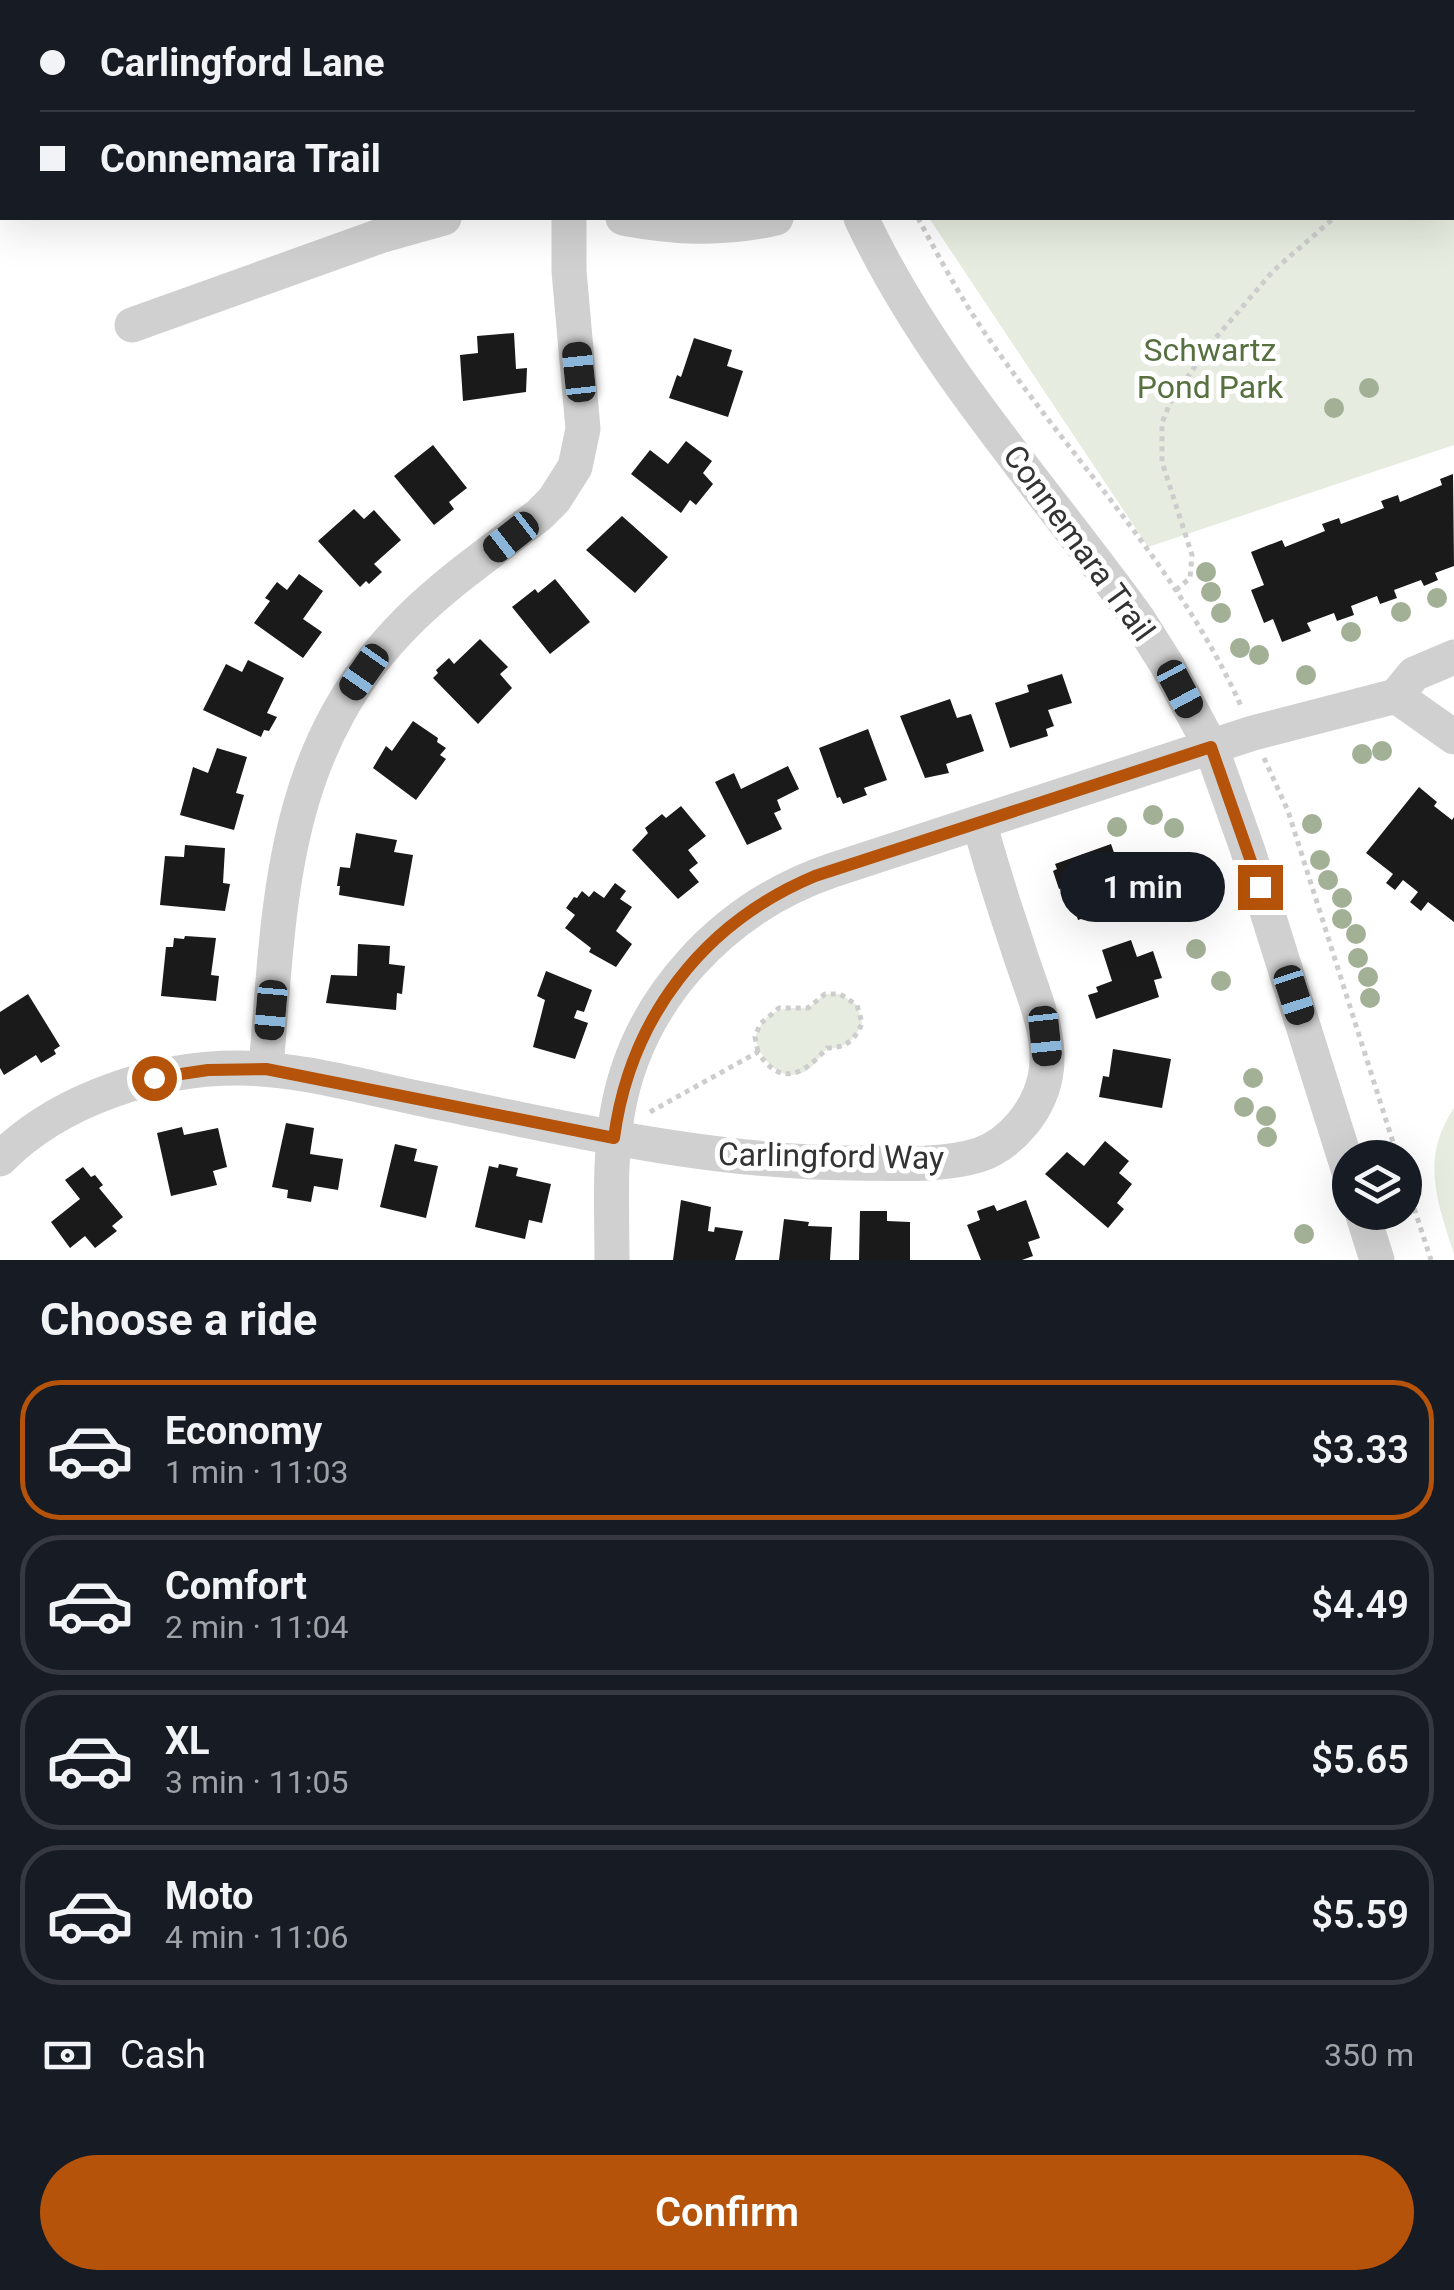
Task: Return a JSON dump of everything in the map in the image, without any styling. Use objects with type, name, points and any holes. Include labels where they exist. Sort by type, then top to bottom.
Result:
[{"type":"street","points":[[132,325],[376,227],[429,220]]},
{"type":"street","points":[[266,1069],[284,868],[306,783],[330,727],[364,672],[406,623],[539,515],[566,485],[575,467],[583,429],[569,271],[569,220]]},
{"type":"street","points":[[635,220],[715,228],[764,220]]},
{"type":"street","name":"Connemara Trail","points":[[862,220],[881,261],[936,351],[1138,619],[1211,747],[1339,1140]]},
{"type":"street","points":[[612,1260],[614,1138],[626,1080],[652,1017],[681,973],[722,932],[780,891],[815,876],[1211,747],[1396,696],[1414,674],[1454,657]]},
{"type":"street","points":[[1396,696],[1454,737]]},
{"type":"street","name":"Carlingford Way","points":[[0,1159],[44,1124],[109,1092],[154,1078],[208,1070],[266,1069],[614,1138],[726,1156],[838,1162],[948,1160],[982,1154],[1002,1143],[1032,1112],[1046,1076],[1047,1056],[1040,1016],[980,824]]},
{"type":"street","points":[[1368,1230],[1377,1260]]},
{"type":"path","points":[[1176,590],[1190,578],[1192,554],[1162,462],[1162,423],[1170,403],[1208,348],[1273,271],[1332,220]]},
{"type":"path","points":[[825,994],[840,994],[857,1006],[862,1024],[854,1040],[828,1048],[802,1072],[783,1073],[764,1061],[758,1052],[755,1037],[760,1024],[779,1008],[808,1008],[825,994]]},
{"type":"path","points":[[647,1113],[758,1052]]},
{"type":"path","points":[[1421,1230],[1430,1260]]},
{"type":"green space","name":"Schwartz Pond Park","points":[[930,220],[1454,220],[1454,445],[1148,547]]},
{"type":"green space","points":[[825,994],[840,994],[857,1005],[862,1023],[856,1034],[845,1045],[827,1049],[801,1073],[792,1075],[775,1069],[758,1046],[755,1037],[759,1028],[775,1012],[808,1008]]},
{"type":"green space","points":[[1454,1108],[1454,1254],[1438,1198],[1435,1162],[1437,1144]]},
{"type":"building","points":[[514,333],[516,369],[527,368],[526,392],[463,401],[460,355],[478,353],[477,336]]},
{"type":"building","points":[[694,338],[732,350],[727,366],[743,371],[728,417],[669,398]]},
{"type":"building","points":[[686,441],[712,461],[703,473],[713,484],[696,505],[690,500],[681,513],[631,474],[650,450],[668,464]]},
{"type":"building","points":[[433,445],[467,488],[449,502],[454,509],[434,525],[394,476]]},
{"type":"building","points":[[1453,474],[1454,566],[1435,573],[1438,580],[1424,586],[1421,580],[1394,590],[1397,598],[1380,604],[1377,596],[1351,606],[1354,615],[1337,621],[1334,613],[1307,623],[1311,631],[1282,642],[1273,619],[1264,623],[1251,590],[1264,585],[1251,552],[1282,540],[1285,547],[1325,531],[1322,524],[1339,518],[1341,524],[1384,508],[1381,501],[1398,495],[1400,502],[1442,485],[1440,479]]},
{"type":"building","points":[[354,509],[364,519],[374,510],[401,540],[374,564],[382,572],[360,587],[318,541]]},
{"type":"building","points":[[622,516],[668,557],[635,593],[586,550]]},
{"type":"building","points":[[299,574],[323,591],[303,619],[322,632],[303,658],[254,623],[270,601],[265,598],[277,582],[287,590]]},
{"type":"building","points":[[555,579],[590,622],[550,654],[512,607]]},
{"type":"building","points":[[480,639],[508,667],[500,674],[512,688],[478,724],[433,678],[449,658],[454,664]]},
{"type":"building","points":[[248,660],[284,678],[267,713],[277,717],[261,737],[203,710],[226,664],[242,672]]},
{"type":"building","points":[[1062,674],[1072,703],[1048,710],[1054,726],[1046,729],[1048,736],[1010,748],[995,703],[1029,692],[1027,685]]},
{"type":"building","points":[[950,699],[957,718],[971,714],[984,751],[946,764],[949,773],[925,778],[900,716]]},
{"type":"building","points":[[413,721],[446,748],[440,755],[446,759],[416,800],[373,768],[386,746],[392,751]]},
{"type":"building","points":[[868,729],[887,780],[864,788],[867,795],[843,804],[837,798],[819,748]]},
{"type":"building","points":[[217,748],[247,757],[236,793],[244,795],[234,830],[180,815],[193,767],[208,773]]},
{"type":"building","points":[[788,766],[799,789],[777,800],[781,810],[774,813],[782,829],[747,845],[715,782],[734,773],[741,789]]},
{"type":"building","points":[[1419,787],[1437,802],[1434,806],[1452,820],[1454,817],[1454,922],[1428,902],[1421,911],[1410,902],[1418,892],[1403,880],[1395,890],[1386,883],[1393,874],[1366,853]]},
{"type":"building","points":[[681,806],[706,836],[688,850],[698,863],[689,870],[699,882],[678,899],[632,850],[648,833],[645,828],[662,814],[666,818]]},
{"type":"building","points":[[356,833],[397,840],[394,852],[413,855],[404,906],[339,895],[340,867],[350,868]]},
{"type":"building","points":[[1111,844],[1127,890],[1110,897],[1114,908],[1078,920],[1067,886],[1059,889],[1053,871],[1057,869],[1055,864]]},
{"type":"building","points":[[185,845],[225,848],[223,883],[230,884],[225,911],[160,905],[165,856],[184,857]]},
{"type":"building","points":[[615,883],[626,891],[620,899],[632,907],[616,931],[632,944],[616,967],[589,952],[591,948],[565,928],[575,915],[566,908],[574,897],[582,891],[589,897],[594,891],[604,898]]},
{"type":"building","points":[[174,938],[216,938],[211,975],[219,976],[216,1001],[161,996],[166,947],[173,947]]},
{"type":"building","points":[[1131,940],[1137,957],[1153,951],[1162,978],[1154,980],[1159,997],[1096,1019],[1088,995],[1112,981],[1102,950]]},
{"type":"building","points":[[358,944],[390,946],[389,964],[405,966],[396,1010],[326,1003],[331,975],[357,976]]},
{"type":"building","points":[[546,971],[592,990],[584,1012],[577,1010],[574,1018],[588,1023],[575,1059],[533,1047],[545,1000],[537,996]]},
{"type":"building","points":[[28,994],[60,1046],[54,1050],[56,1054],[41,1063],[36,1055],[4,1075],[0,1068],[0,1012]]},
{"type":"building","points":[[1113,1049],[1171,1059],[1162,1108],[1099,1097],[1103,1076],[1109,1077]]},
{"type":"building","points":[[286,1123],[314,1128],[310,1154],[343,1159],[338,1190],[314,1186],[311,1202],[287,1198],[288,1190],[272,1187]]},
{"type":"building","points":[[182,1127],[184,1135],[218,1128],[227,1167],[213,1171],[217,1185],[171,1196],[157,1133]]},
{"type":"building","points":[[1105,1141],[1129,1161],[1119,1173],[1132,1184],[1117,1203],[1124,1209],[1108,1228],[1045,1174],[1067,1152],[1084,1166]]},
{"type":"building","points":[[395,1144],[417,1149],[414,1161],[438,1166],[426,1218],[380,1207]]},
{"type":"building","points":[[499,1164],[518,1168],[516,1176],[551,1184],[542,1223],[529,1220],[525,1239],[475,1227],[489,1166],[498,1168]]},
{"type":"building","points":[[83,1167],[103,1185],[99,1188],[123,1217],[112,1226],[117,1231],[95,1248],[85,1236],[70,1248],[51,1222],[80,1199],[65,1180]]},
{"type":"building","points":[[681,1200],[711,1207],[708,1231],[714,1232],[715,1227],[743,1231],[735,1260],[673,1260]]},
{"type":"building","points":[[1026,1200],[1040,1238],[1028,1242],[1033,1256],[1022,1260],[981,1260],[967,1225],[980,1220],[977,1211],[994,1205],[997,1211]]},
{"type":"building","points":[[860,1211],[887,1211],[887,1221],[910,1222],[910,1260],[859,1260]]},
{"type":"building","points":[[784,1219],[832,1227],[830,1260],[779,1260]]},
{"type":"route","points":[[154,1078],[208,1070],[266,1069],[614,1138],[633,1059],[663,997],[681,973],[746,913],[780,891],[815,876],[1211,747],[1260,887]]}]
